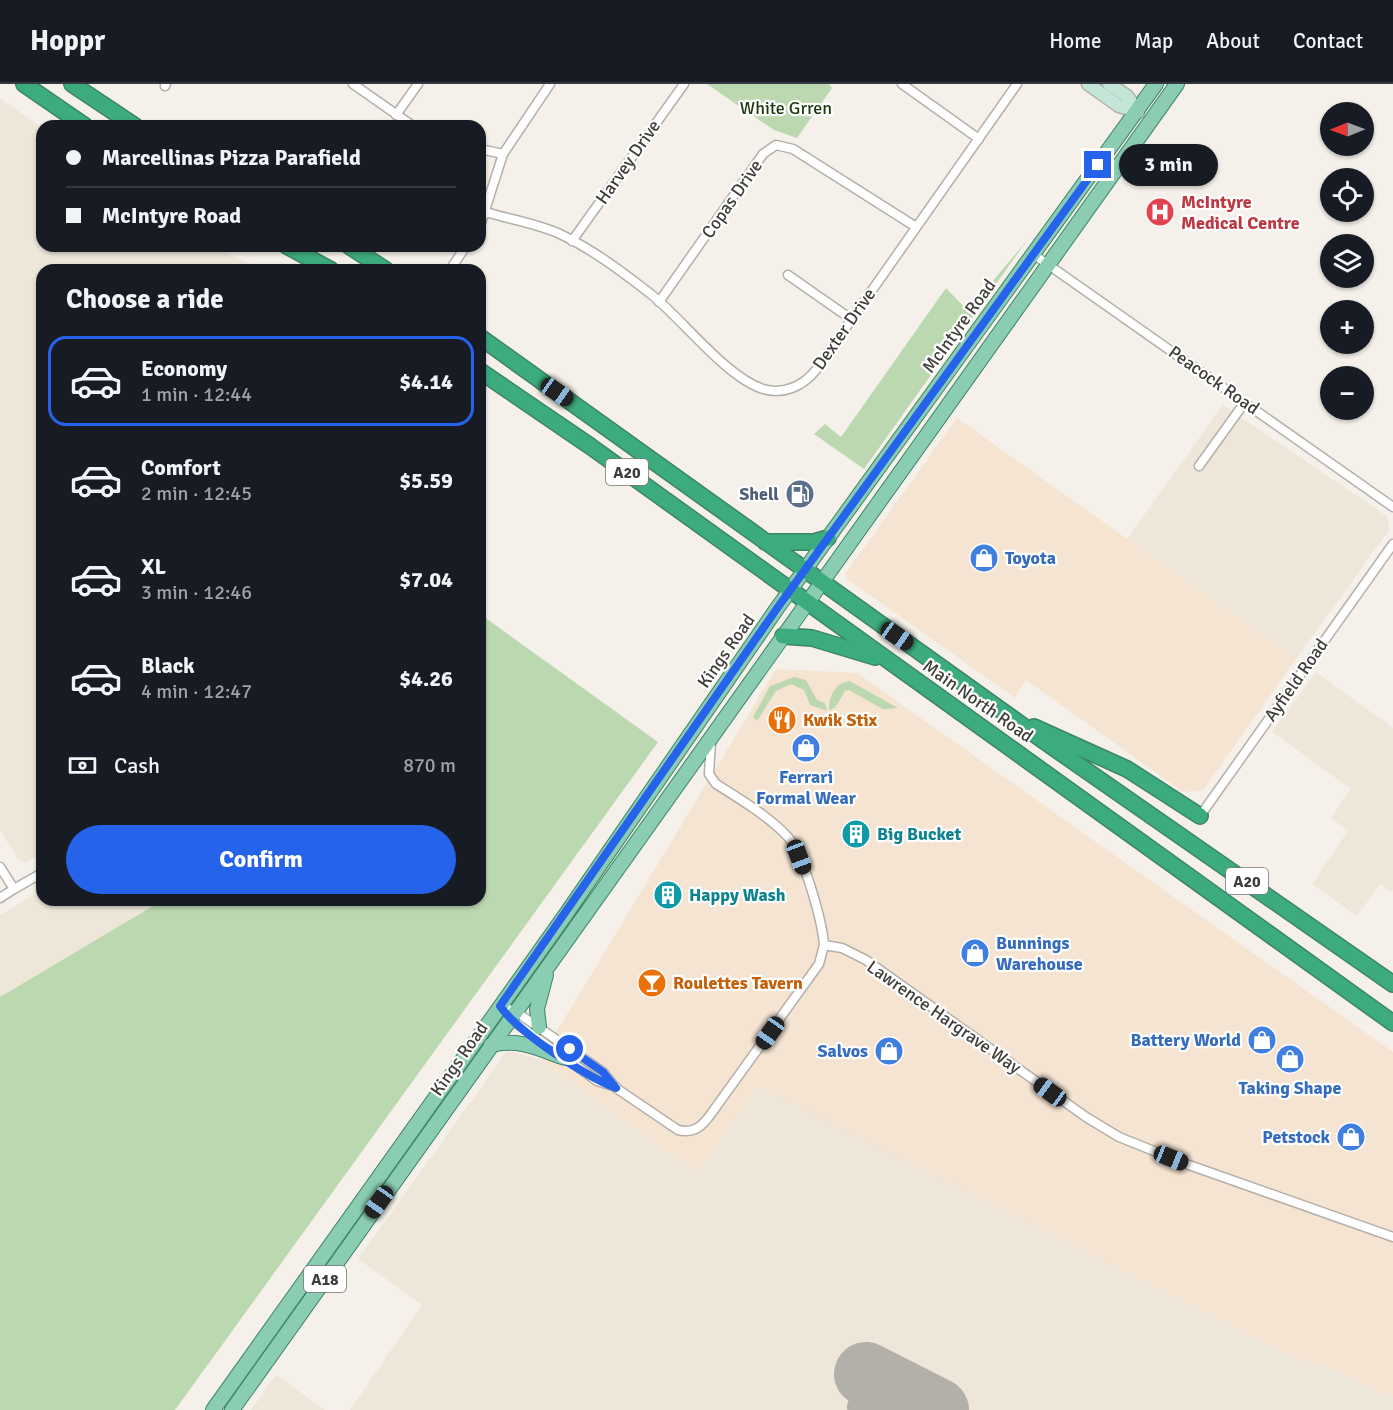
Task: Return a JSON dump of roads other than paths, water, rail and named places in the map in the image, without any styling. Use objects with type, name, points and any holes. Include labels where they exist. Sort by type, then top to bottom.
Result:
[{"type":"highway","points":[[24,84],[77,120]]},
{"type":"highway","points":[[72,84],[126,120]]},
{"type":"highway","points":[[298,252],[320,264]]},
{"type":"highway","points":[[358,252],[377,264]]},
{"type":"highway","name":"Main North Road","points":[[486,341],[805,571],[1393,984]]},
{"type":"highway","name":"Main North Road","points":[[486,375],[590,446],[1393,1023]]},
{"type":"highway","points":[[765,542],[814,542],[828,537]]},
{"type":"highway","points":[[783,636],[812,638],[887,660]]},
{"type":"highway","points":[[1010,716],[1092,751],[1127,769],[1200,816]]},
{"type":"main road","name":"McIntyre Road","points":[[791,590],[1156,84]]},
{"type":"main road","name":"McIntyre Road","points":[[821,582],[1178,84]]},
{"type":"main road","points":[[898,441],[926,417],[936,421]]},
{"type":"main road","name":"Kings Road","points":[[231,1410],[821,582]]},
{"type":"main road","name":"Kings Road","points":[[213,1410],[500,1006],[791,590]]},
{"type":"main road","points":[[539,1027],[537,1010],[552,959]]},
{"type":"main road","points":[[491,1045],[507,1041],[522,1042],[565,1058]]},
{"type":"street","points":[[353,84],[404,120]]},
{"type":"street","points":[[396,115],[418,84]]},
{"type":"street","points":[[486,212],[503,154],[550,84]]},
{"type":"street","name":"Harvey Drive","points":[[572,241],[684,84]]},
{"type":"street","points":[[902,84],[979,139]]},
{"type":"street","name":"Dexter Drive","points":[[486,212],[563,235],[659,303],[716,356],[747,380],[761,388],[777,391],[794,388],[810,377],[1017,84]]},
{"type":"street","points":[[1088,84],[1119,106],[1137,111]]},
{"type":"street","points":[[1109,84],[1127,96],[1137,111],[1149,122]]},
{"type":"street","name":"Copas Drive","points":[[659,303],[763,154],[776,145],[793,149],[916,228]]},
{"type":"street","points":[[486,150],[503,154]]},
{"type":"street","name":"Peacock Road","points":[[1033,254],[1393,507]]},
{"type":"street","points":[[788,275],[851,319]]},
{"type":"street","points":[[1199,466],[1245,402]]},
{"type":"street","name":"Ayfield Road","points":[[1200,816],[1393,544]]},
{"type":"street","points":[[500,1006],[597,1081],[616,1088],[678,1130],[688,1132],[699,1128],[815,970],[825,945],[819,917],[805,874],[789,838],[745,803],[716,784],[709,774],[712,736]]},
{"type":"street","points":[[0,867],[14,890]]},
{"type":"street","points":[[0,898],[36,877]]},
{"type":"street","name":"Lawrence Hargrave Way","points":[[825,945],[842,948],[866,960],[1086,1118],[1119,1137],[1189,1165],[1393,1237]]},
{"type":"street","points":[[512,1015],[539,1027],[603,1072],[616,1088]]},
{"type":"place","name":"McIntyre Medical Centre","points":[[1160,212]]},
{"type":"place","name":"Shell","points":[[800,494]]},
{"type":"place","name":"Toyota","points":[[984,558]]},
{"type":"place","name":"Kwik Stix","points":[[782,720]]},
{"type":"place","name":"Ferrari Formal Wear","points":[[806,748]]},
{"type":"place","name":"Big Bucket","points":[[856,834]]},
{"type":"place","name":"Happy Wash","points":[[668,895]]},
{"type":"place","name":"Bunnings Warehouse","points":[[975,953]]},
{"type":"place","name":"Roulettes Tavern","points":[[652,983]]},
{"type":"place","name":"Battery World","points":[[1262,1040]]},
{"type":"place","name":"Salvos","points":[[889,1051]]},
{"type":"place","name":"Taking Shape","points":[[1290,1059]]},
{"type":"place","name":"Petstock","points":[[1351,1137]]},
{"type":"park label","name":"White Grren","points":[[786,108]]}]
